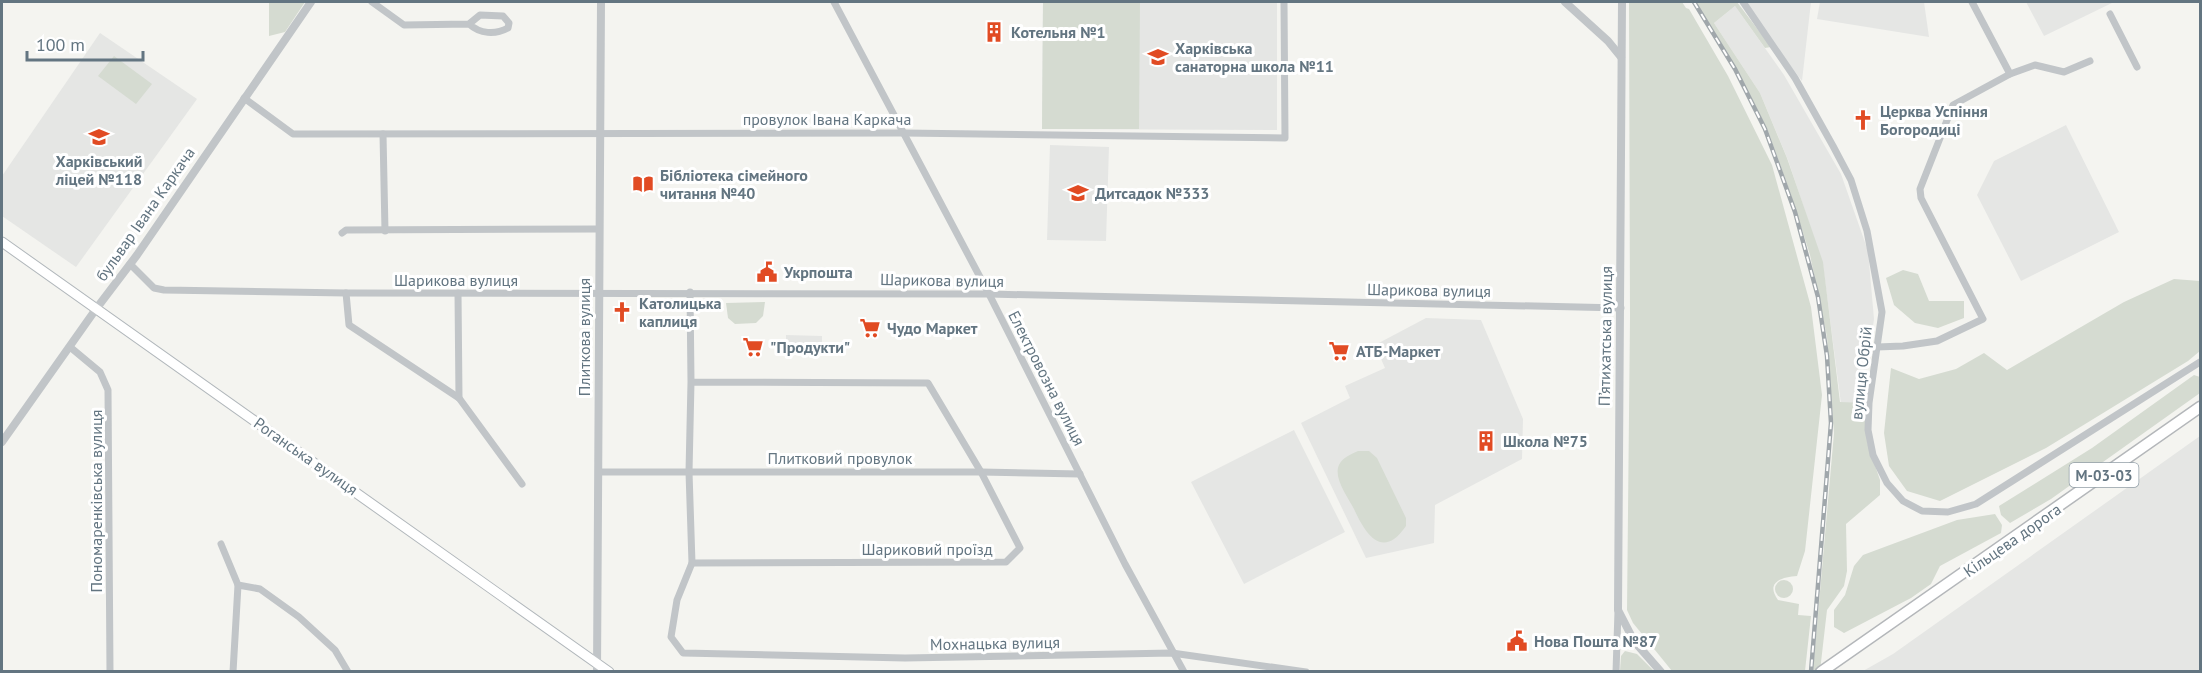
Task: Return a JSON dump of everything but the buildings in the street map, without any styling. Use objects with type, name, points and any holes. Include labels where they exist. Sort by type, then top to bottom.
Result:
[{"type":"highway","name":"Кільцева дорога","points":[[1821,672],[2200,407]]},
{"type":"main road","name":"Роганська вулиця","points":[[2,243],[597,667],[609,672]]},
{"type":"street","name":"бульвар Івана Каркача","points":[[2,442],[130,264],[311,2]]},
{"type":"street","points":[[372,2],[404,25],[469,24],[480,15],[503,16],[509,23],[508,28],[500,32],[477,31],[469,24]]},
{"type":"street","name":"Плиткова вулиця","points":[[597,667],[602,2]]},
{"type":"street","name":"Електровозна вулиця","points":[[834,2],[988,294],[1172,653],[1184,672]]},
{"type":"street","name":"провулок Івана Каркача","points":[[244,99],[293,134],[903,133],[1285,138],[1284,2]]},
{"type":"street","points":[[1565,2],[1608,41],[1621,57]]},
{"type":"street","name":"П’ятихатська вулиця","points":[[1616,672],[1622,2]]},
{"type":"street","name":"вулиця Обрій","points":[[1743,2],[1795,78],[1851,180],[1867,231],[1882,312],[1869,403],[1868,430],[1873,455],[1887,483],[1903,501],[1922,511],[1931,512],[1948,512],[1976,504],[2200,362]]},
{"type":"street","points":[[1972,2],[2010,74]]},
{"type":"street","points":[[2110,14],[2137,67]]},
{"type":"street","points":[[1877,347],[1912,346],[1937,341],[1983,319],[1921,198],[1920,189],[1953,105],[2010,74],[2035,65],[2064,72],[2090,61]]},
{"type":"street","points":[[383,134],[385,231]]},
{"type":"street","points":[[342,233],[346,230],[599,229]]},
{"type":"street","name":"Шарикова вулиця","points":[[130,264],[154,288],[164,290],[346,293],[988,294],[1621,308]]},
{"type":"street","points":[[690,292],[689,472],[692,563]]},
{"type":"street","points":[[346,293],[349,325],[459,398],[522,484]]},
{"type":"street","points":[[458,293],[459,398]]},
{"type":"street","name":"Пономаренківська вулиця","points":[[70,347],[100,372],[108,390],[110,672]]},
{"type":"street","name":"Шариковий проїзд","points":[[691,382],[928,383],[981,472],[1020,548],[1006,562],[692,563]]},
{"type":"street","name":"Плитковий провулок","points":[[599,472],[1080,474]]},
{"type":"street","points":[[221,544],[238,585],[233,672]]},
{"type":"street","name":"Мохнацька вулиця","points":[[692,563],[677,600],[671,637],[683,653],[905,658],[1172,653],[1306,672]]},
{"type":"street","points":[[238,585],[260,589],[299,617],[335,650],[348,672]]},
{"type":"street","points":[[1618,610],[1634,641],[1661,672]]},
{"type":"shaded area","points":[[269,2],[305,2],[285,32],[269,36]]},
{"type":"shaded area","points":[[1043,2],[1277,2],[1277,130],[1042,129]]},
{"type":"shaded area","points":[[1043,2],[1140,2],[1139,129],[1042,129]]},
{"type":"shaded area","points":[[1629,2],[1682,2],[1689,9],[1728,76],[1772,165],[1811,307],[1822,395],[1805,551],[1797,576],[1781,579],[1773,589],[1778,600],[1799,604],[1798,615],[1811,616],[1805,671],[1672,671],[1633,623],[1627,610],[1630,318]]},
{"type":"shaded area","points":[[1695,2],[1737,2],[1771,47],[1765,48],[1735,6],[1714,23],[1760,93],[1787,158],[1823,262],[1840,402],[1865,403],[1867,442],[1880,480],[1880,495],[1846,524],[1847,571],[1844,586],[1827,610],[1820,671],[1813,671],[1834,433],[1827,337],[1810,255],[1768,131],[1751,97]]},
{"type":"shaded area","points":[[1742,2],[1811,2],[1802,81]]},
{"type":"shaded area","points":[[1820,2],[1924,2],[1929,37],[1817,19]]},
{"type":"shaded area","points":[[2026,2],[2114,2],[2044,36]]},
{"type":"shaded area","points":[[1735,6],[1784,75],[1841,174],[1868,251],[1874,319],[1862,402],[1841,404],[1823,265],[1788,160],[1760,93],[1714,23]]},
{"type":"shaded area","name":"Харківський ліцей №118","points":[[100,33],[197,99],[76,267],[2,216],[2,176]]},
{"type":"shaded area","points":[[114,56],[152,84],[136,104],[98,76]]},
{"type":"shaded area","points":[[2066,125],[2119,232],[2021,281],[1977,195],[1994,161]]},
{"type":"shaded area","name":"Дитсадок №333","points":[[1050,145],[1109,147],[1106,241],[1047,240]]},
{"type":"shaded area","points":[[1903,270],[1918,274],[1929,301],[1964,301],[1964,318],[1938,328],[1915,323],[1894,305],[1886,278]]},
{"type":"shaded area","points":[[2174,279],[2200,281],[2200,351],[2188,361],[2046,448],[1940,501],[1907,491],[1889,466],[1884,433],[1891,368],[1919,379],[1956,369],[1984,353],[2007,370],[2124,302]]},
{"type":"shaded area","points":[[765,302],[763,316],[756,323],[735,324],[728,318],[726,303]]},
{"type":"shaded area","points":[[1426,318],[1481,320],[1523,419],[1522,459],[1435,505],[1434,543],[1366,558],[1301,423],[1350,398],[1345,386],[1385,368],[1375,345]]},
{"type":"shaded area","points":[[786,335],[822,336],[822,344],[786,344]]},
{"type":"shaded area","points":[[2194,375],[2200,377],[2200,393],[2051,499],[2010,523],[2001,515],[1999,506],[2092,448]]},
{"type":"shaded area","points":[[1294,430],[1345,532],[1244,584],[1191,482]]},
{"type":"shaded area","points":[[2200,436],[2200,671],[1863,671],[1893,654]]},
{"type":"shaded area","points":[[1358,451],[1369,451],[1377,458],[1406,518],[1406,526],[1389,541],[1375,540],[1363,527],[1338,476],[1340,463],[1347,456]]},
{"type":"shaded area","points":[[1995,514],[2002,525],[2001,533],[1940,566],[1931,584],[1911,598],[1844,633],[1834,627],[1834,610],[1845,595],[1854,566],[1863,555],[1957,520]]},
{"type":"shaded area","points":[[1780,580],[1788,580],[1793,585],[1791,596],[1780,598],[1775,593],[1775,585]]},
{"type":"shaded area","points":[[1625,651],[1637,654],[1654,671],[1620,671],[1621,656]]},
{"type":"railway","points":[[1694,2],[1735,69],[1765,129],[1795,212],[1818,297],[1827,356],[1831,423],[1811,672]]},
{"type":"place","name":"Котельня №1","points":[[994,32]]},
{"type":"place","name":"Харківська санаторна школа №11","points":[[1158,57]]},
{"type":"place","name":"Церква Успіння Богородиці","points":[[1863,120]]},
{"type":"place","name":"Харківський ліцей №118","points":[[99,137]]},
{"type":"place","name":"Бібліотека сімейного читання №40","points":[[643,184]]},
{"type":"place","name":"Дитсадок №333","points":[[1078,193]]},
{"type":"place","name":"Укрпошта","points":[[767,272]]},
{"type":"place","name":"Католицька каплиця","points":[[622,312]]},
{"type":"place","name":"Чудо Маркет","points":[[870,328]]},
{"type":"place","name":"\"Продукти\"","points":[[753,347]]},
{"type":"place","name":"АТБ-Маркет","points":[[1339,351]]},
{"type":"place","name":"Школа №75","points":[[1486,441]]},
{"type":"place","name":"Нова Пошта №87","points":[[1517,641]]}]
